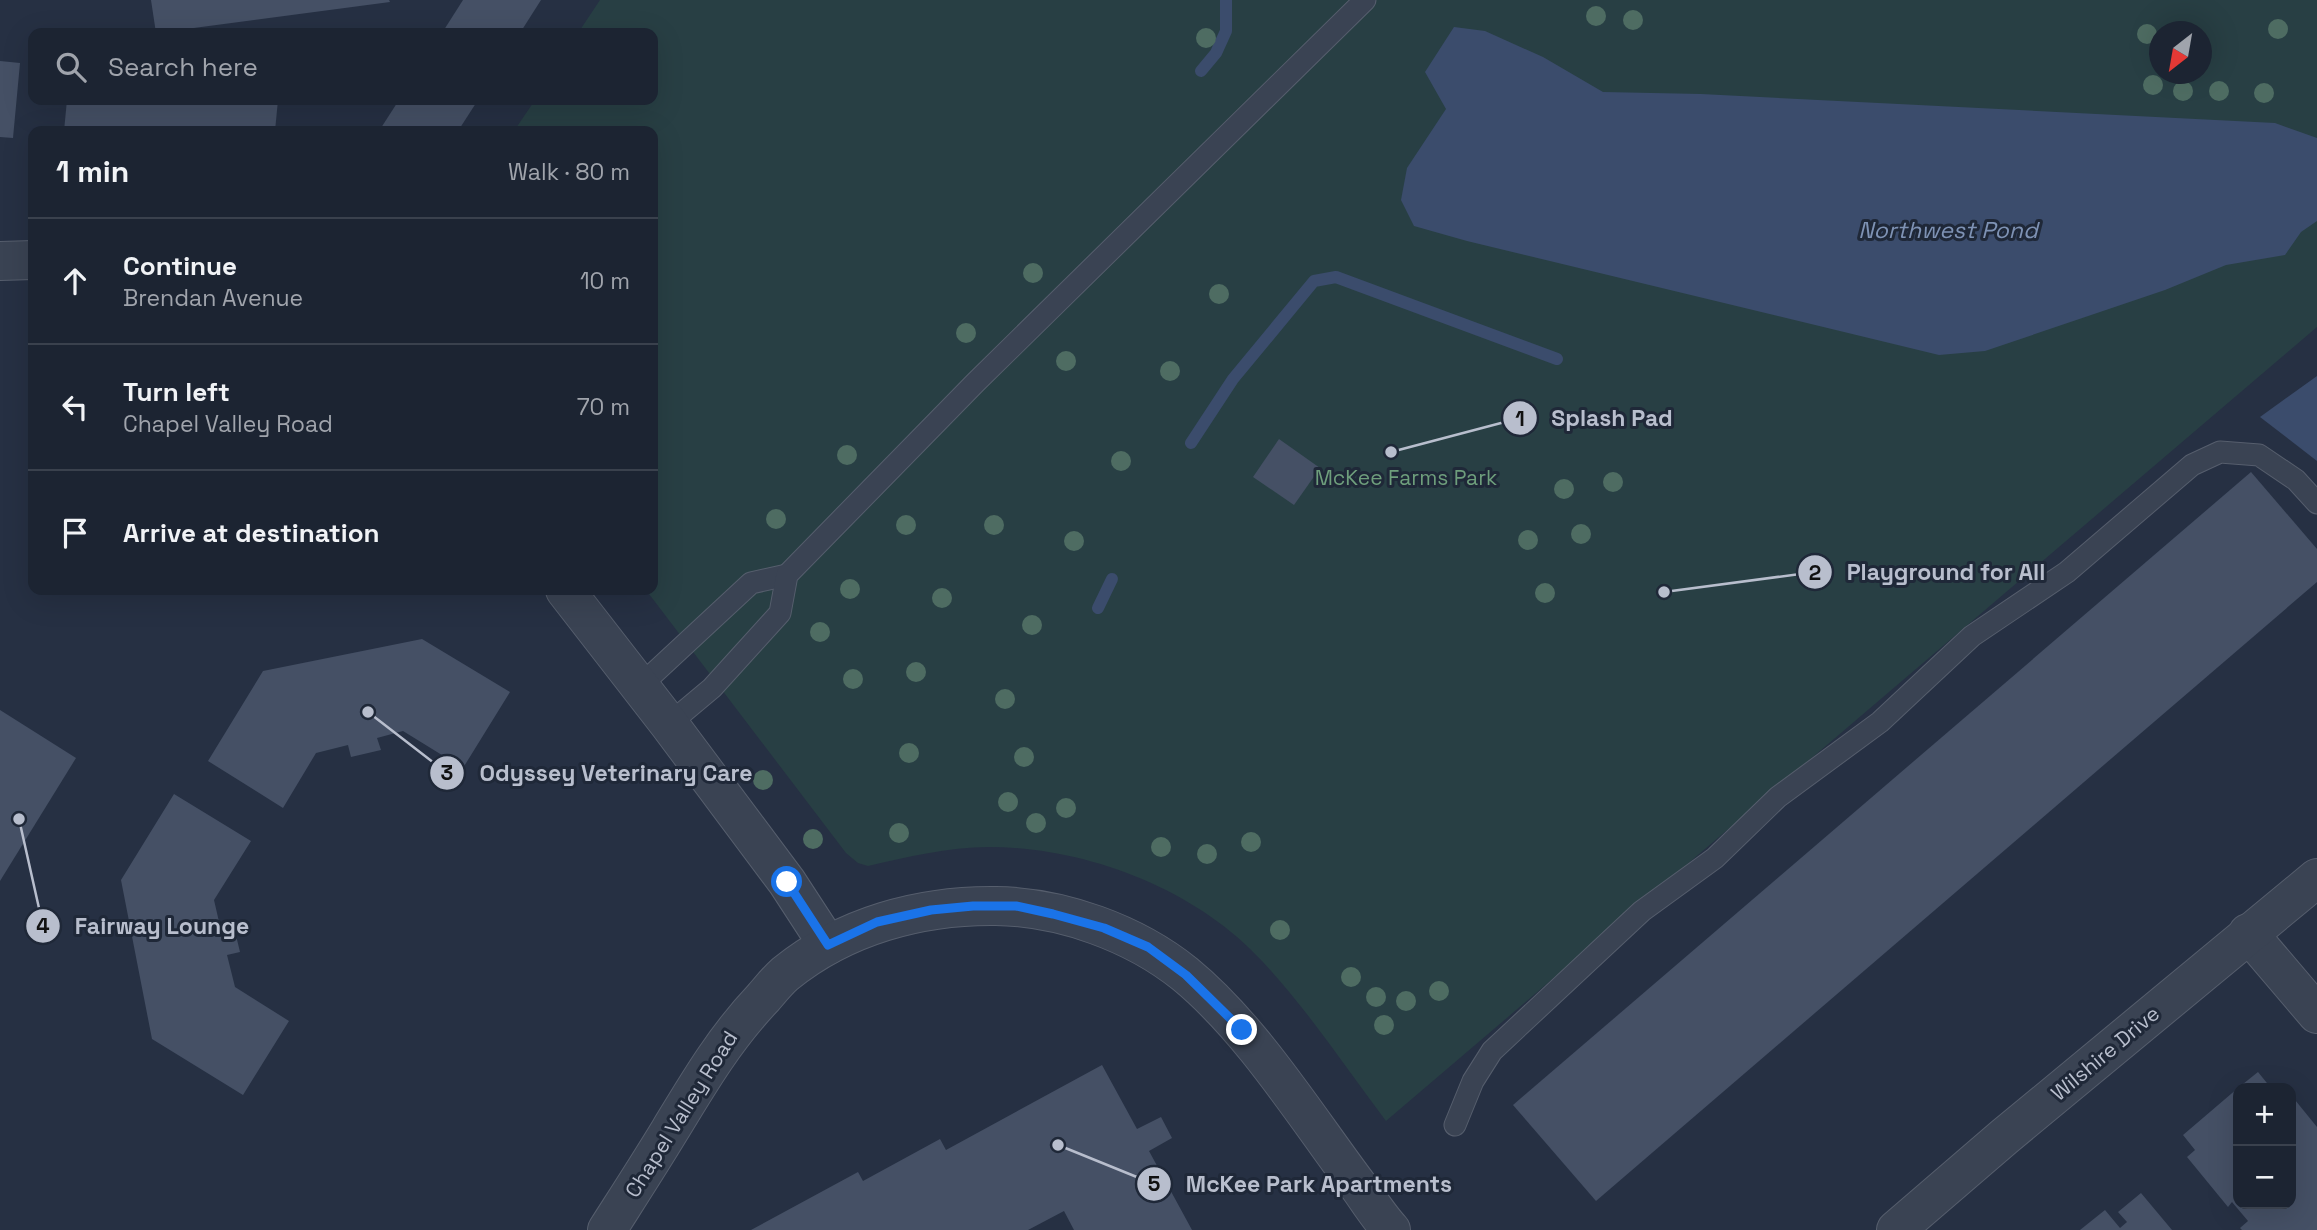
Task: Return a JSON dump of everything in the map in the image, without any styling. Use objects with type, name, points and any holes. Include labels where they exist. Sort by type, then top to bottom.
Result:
[{"type":"street","points":[[0,261],[28,260]]},
{"type":"street","points":[[569,595],[787,882],[828,945]]},
{"type":"street","name":"Wilshire Drive","points":[[1896,1230],[2317,878]]},
{"type":"street","name":"Chapel Valley Road","points":[[607,1230],[735,1027],[784,975],[828,945],[877,922],[931,910],[973,906],[1016,906],[1104,928],[1148,947],[1186,975],[1242,1030],[1391,1230]]},
{"type":"street","points":[[2248,933],[2317,1014]]},
{"type":"lane","points":[[640,686],[751,583],[787,575],[976,382],[1365,0]]},
{"type":"lane","points":[[1455,1125],[1472,1081],[1492,1051],[1642,911],[1715,858],[1778,797],[1880,722],[1972,636],[2067,572],[2192,465],[2220,452],[2259,455],[2296,480],[2317,503]]},
{"type":"lane","points":[[669,724],[712,688],[780,613],[787,575]]},
{"type":"green space","name":"McKee Farms Park","points":[[600,0],[2317,0],[2317,327],[1386,1121],[1311,1019],[1262,961],[1235,935],[1172,893],[1101,864],[1026,849],[958,849],[868,866],[858,863],[846,853],[650,595],[658,595],[658,126],[517,126],[532,105],[658,105],[658,28],[581,28]]},
{"type":"water","name":"Northwest Pond","points":[[1454,27],[1485,31],[1543,57],[1603,92],[1701,94],[2275,123],[2317,138],[2317,221],[2301,232],[2285,255],[2226,265],[2165,290],[1985,351],[1939,355],[1414,226],[1401,200],[1407,168],[1446,109],[1425,72]]},
{"type":"water","points":[[2317,376],[2317,461],[2260,417]]},
{"type":"building","points":[[151,0],[390,2],[194,28],[155,28]]},
{"type":"building","points":[[463,0],[541,0],[523,28],[445,28]]},
{"type":"building","points":[[0,61],[20,63],[13,138],[0,137]]},
{"type":"building","points":[[67,105],[278,105],[275,126],[64,126]]},
{"type":"building","points":[[396,105],[475,105],[461,126],[382,126]]},
{"type":"building","points":[[1279,439],[1320,468],[1294,505],[1253,477]]},
{"type":"building","points":[[2251,472],[2317,549],[2317,582],[1596,1201],[1513,1105]]},
{"type":"building","points":[[422,639],[510,692],[463,768],[403,731],[377,738],[381,750],[351,757],[348,745],[316,753],[283,808],[208,761],[263,671]]},
{"type":"building","points":[[0,710],[76,758],[0,881]]},
{"type":"building","points":[[174,794],[251,841],[214,900],[220,926],[233,923],[240,952],[227,955],[235,987],[289,1021],[243,1095],[152,1039],[121,880]]},
{"type":"building","points":[[1102,1065],[1137,1129],[1161,1117],[1172,1138],[1149,1151],[1192,1230],[1074,1230],[1064,1211],[1028,1230],[751,1230],[858,1172],[863,1181],[940,1139],[946,1150]]},
{"type":"building","points":[[2258,1072],[2267,1083],[2244,1083]]},
{"type":"building","points":[[2233,1092],[2233,1203],[2228,1207],[2187,1157],[2195,1150],[2183,1135]]},
{"type":"building","points":[[2296,1101],[2317,1127],[2317,1230],[2242,1230],[2240,1228],[2248,1221],[2238,1209],[2296,1209]]},
{"type":"building","points":[[2141,1193],[2172,1230],[2080,1230],[2105,1210],[2120,1228],[2127,1222],[2118,1212]]},
{"type":"waterway","points":[[1201,71],[1216,53],[1226,31],[1226,0]]},
{"type":"waterway","points":[[1191,443],[1233,379],[1314,281],[1336,277],[1557,359]]},
{"type":"waterway","points":[[1098,608],[1112,579]]},
{"type":"place","name":"Splash Pad","points":[[1391,452]]},
{"type":"place","name":"Playground for All","points":[[1664,592]]},
{"type":"place","name":"Odyssey Veterinary Care","points":[[368,712]]},
{"type":"place","name":"Fairway Lounge","points":[[19,819]]},
{"type":"place","name":"McKee Park Apartments","points":[[1058,1145]]},
{"type":"route","points":[[787,882],[828,945],[877,922],[931,910],[973,906],[1016,906],[1104,928],[1148,947],[1186,975],[1242,1030]]}]
